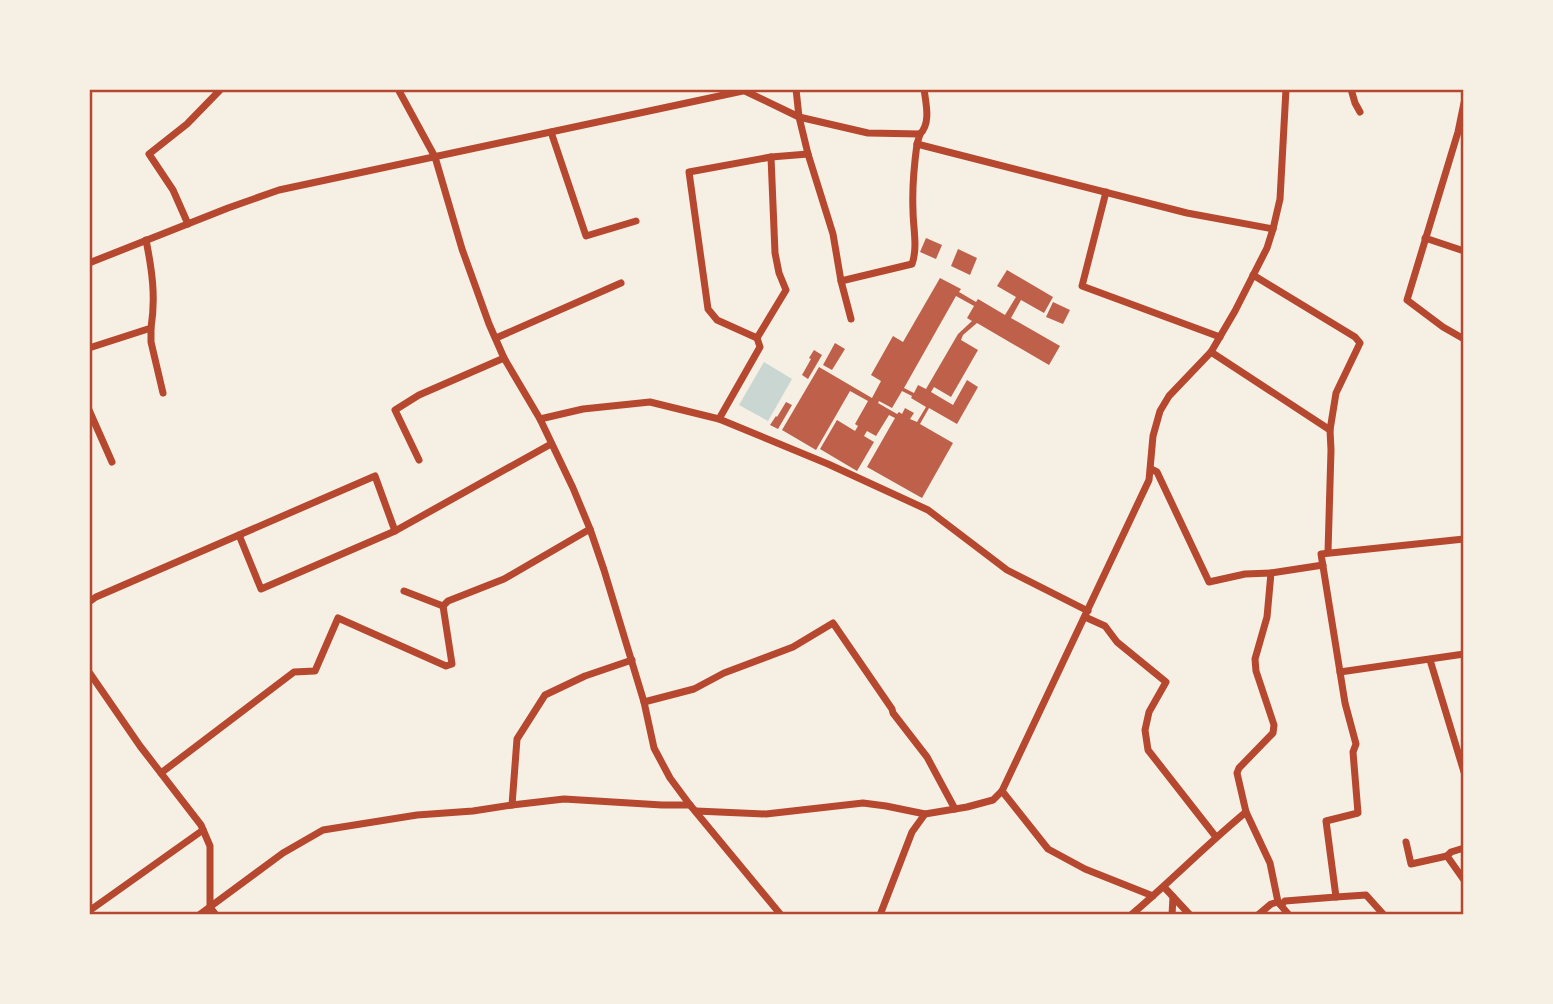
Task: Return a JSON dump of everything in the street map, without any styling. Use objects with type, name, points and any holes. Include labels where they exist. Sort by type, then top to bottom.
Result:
[{"type":"street","points":[[188,224],[173,190],[149,154],[187,124],[221,89]]},
{"type":"street","points":[[398,89],[435,157],[462,249],[504,358],[540,419],[590,529],[632,660],[654,748],[670,778],[781,915]]},
{"type":"street","points":[[796,89],[799,117],[833,234],[851,319]]},
{"type":"street","points":[[841,281],[912,264],[915,255],[915,162],[917,144],[928,112],[924,89]]},
{"type":"street","points":[[199,915],[283,853],[323,830],[417,816],[564,799],[766,814],[863,803],[925,814],[993,800],[1002,791],[1149,480],[1153,436],[1160,411],[1169,396],[1211,352],[1267,248],[1280,199],[1286,89]]},
{"type":"street","points":[[1351,89],[1360,112]]},
{"type":"street","points":[[89,262],[279,190],[747,90],[799,117],[868,133],[920,134]]},
{"type":"street","points":[[1464,103],[1461,133],[1407,300],[1464,339]]},
{"type":"street","points":[[551,132],[586,236],[636,221]]},
{"type":"street","points":[[917,144],[1187,213],[1273,229]]},
{"type":"street","points":[[719,419],[760,347],[757,338],[717,320],[708,309],[690,172],[808,153]]},
{"type":"street","points":[[757,338],[786,290],[775,254],[771,158]]},
{"type":"street","points":[[1106,192],[1082,286],[1220,337]]},
{"type":"street","points":[[1425,239],[1464,251]]},
{"type":"street","points":[[146,240],[153,279],[151,342],[163,393]]},
{"type":"street","points":[[1253,275],[1355,337],[1360,343],[1336,393],[1329,430],[1331,450],[1328,552]]},
{"type":"street","points":[[496,338],[621,283]]},
{"type":"street","points":[[89,348],[151,328]]},
{"type":"street","points":[[1211,352],[1329,430]]},
{"type":"street","points":[[419,460],[395,410],[419,395],[504,358]]},
{"type":"street","points":[[540,419],[583,409],[650,402],[719,419],[828,464],[928,510],[1007,570],[1105,626],[1117,642],[1166,682],[1149,712],[1145,730],[1148,750],[1216,837]]},
{"type":"street","points":[[89,410],[112,462]]},
{"type":"street","points":[[239,535],[261,589],[395,531],[551,444]]},
{"type":"street","points":[[1151,469],[1157,472],[1209,582],[1245,574],[1323,565]]},
{"type":"street","points":[[89,602],[375,475],[395,531]]},
{"type":"street","points":[[443,606],[448,601],[505,579],[590,529]]},
{"type":"street","points":[[1336,897],[1326,821],[1358,813],[1353,752],[1356,744],[1345,703],[1321,554],[1464,538]]},
{"type":"street","points":[[1270,573],[1267,617],[1255,659],[1256,671],[1274,725],[1273,733],[1237,773],[1246,812],[1270,863],[1279,904],[1289,915]]},
{"type":"street","points":[[404,591],[443,606]]},
{"type":"street","points":[[161,773],[294,672],[314,671],[338,618],[446,666],[452,664],[443,606]]},
{"type":"street","points":[[644,702],[694,689],[724,673],[793,647],[833,623],[892,709],[892,713],[927,757],[956,809]]},
{"type":"street","points":[[1340,672],[1464,654]]},
{"type":"street","points":[[512,805],[517,739],[545,695],[585,676],[632,660]]},
{"type":"street","points":[[1430,660],[1464,772]]},
{"type":"street","points":[[89,672],[203,830],[210,846],[210,907],[216,915]]},
{"type":"street","points":[[1002,791],[1048,849],[1085,869],[1153,896]]},
{"type":"street","points":[[1131,915],[1246,812]]},
{"type":"street","points":[[880,915],[912,832],[925,814]]},
{"type":"street","points":[[89,911],[203,830]]},
{"type":"street","points":[[1406,842],[1411,864],[1447,856],[1464,848]]},
{"type":"street","points":[[1447,856],[1464,880]]},
{"type":"street","points":[[1164,887],[1190,915]]},
{"type":"street","points":[[1258,915],[1271,904],[1285,901],[1366,895],[1384,915]]},
{"type":"street","points":[[1172,915],[1173,897]]},
{"type":"shaded area","points":[[764,362],[792,379],[768,421],[739,405]]},
{"type":"building","points":[[926,238],[942,245],[936,259],[920,252]]},
{"type":"building","points":[[958,249],[977,258],[970,275],[951,266]]},
{"type":"building","points":[[1007,270],[1053,297],[1044,313],[1021,300],[1011,318],[1060,346],[1049,365],[977,323],[963,335],[961,340],[978,350],[951,397],[934,387],[931,392],[953,405],[967,380],[978,387],[957,424],[929,408],[920,424],[953,443],[922,498],[867,467],[895,418],[889,415],[876,436],[867,431],[864,436],[874,442],[857,471],[820,449],[837,420],[855,431],[858,426],[855,424],[868,401],[850,391],[816,450],[782,430],[819,367],[872,398],[881,381],[871,375],[893,336],[903,342],[940,278],[961,289],[959,292],[976,302],[978,299],[1005,315],[1016,297],[997,286]],"holes":[[[956,296],[974,306],[967,318],[972,321],[958,334],[926,389],[918,385],[914,393],[904,388]],[[902,391],[926,407],[917,422],[910,419],[914,413],[905,408],[902,414],[897,414],[878,403],[879,401],[892,408]]]},
{"type":"building","points":[[1053,302],[1070,310],[1063,324],[1046,317]]},
{"type":"building","points":[[835,343],[845,349],[832,370],[823,365]]},
{"type":"building","points":[[814,350],[822,355],[808,379],[802,375]]},
{"type":"building","points":[[786,402],[792,405],[778,429],[770,425]]}]
